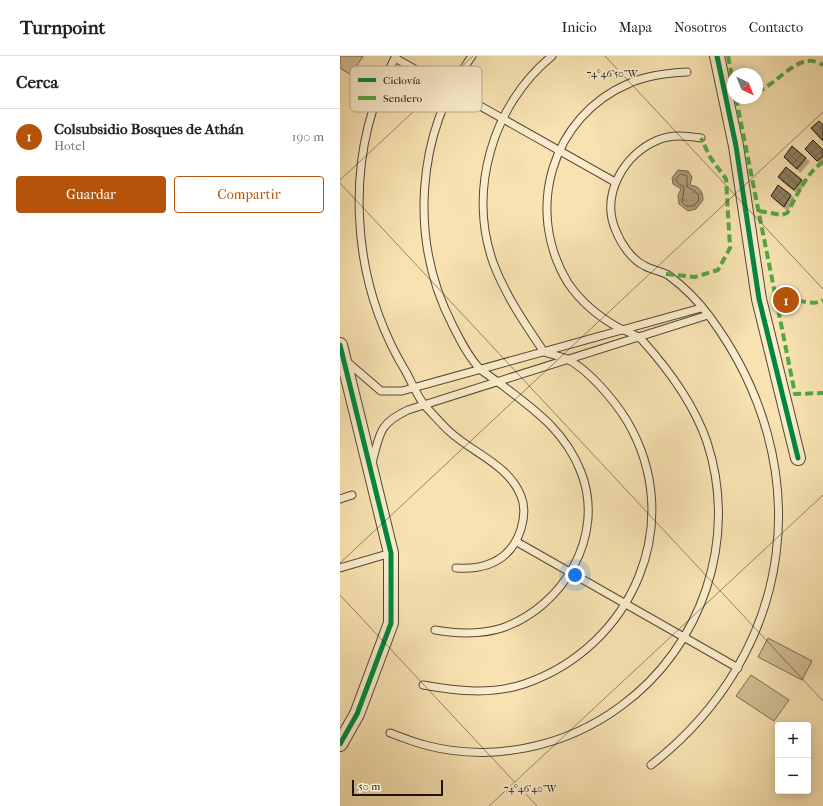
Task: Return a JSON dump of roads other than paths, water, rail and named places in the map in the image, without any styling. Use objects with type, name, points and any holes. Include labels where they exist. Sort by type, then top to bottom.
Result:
[{"type":"street","points":[[717,56],[736,146],[759,299],[798,458]]},
{"type":"street","points":[[340,344],[391,553],[391,623],[357,714],[340,744]]},
{"type":"lane","points":[[466,66],[472,56]]},
{"type":"lane","points":[[423,685],[456,691],[490,691],[524,684],[555,671],[583,653],[608,629],[626,604],[642,570],[650,536],[652,502],[647,468],[635,436],[618,406],[595,380],[568,359],[544,352],[503,286],[494,264],[487,240],[483,191],[491,148],[502,119],[523,86],[552,56]]},
{"type":"lane","points":[[395,57],[410,66]]},
{"type":"lane","points":[[390,733],[426,745],[462,751],[500,752],[538,746],[573,734],[607,717],[631,699],[664,668],[685,638],[703,601],[714,562],[719,522],[716,482],[707,442],[691,406],[669,372],[639,337],[622,330],[602,318],[584,303],[570,285],[555,257],[550,242],[546,219],[547,196],[551,173],[559,150],[569,133],[581,118],[611,92],[648,76],[687,72]]},
{"type":"lane","points":[[482,108],[616,182]]},
{"type":"lane","points":[[375,112],[366,140],[360,189],[360,225],[364,261],[376,310],[396,355],[424,405],[450,432],[510,478],[521,496],[524,520],[517,542],[504,557],[486,566],[471,569],[456,568]]},
{"type":"lane","points":[[435,630],[457,634],[479,633],[501,628],[521,620],[540,608],[556,593],[571,573],[581,551],[587,526],[587,500],[582,474],[572,450],[557,429],[481,369],[464,346],[447,315],[433,275],[425,234],[424,206],[426,171],[435,130],[442,112]]},
{"type":"lane","points":[[652,765],[679,742],[700,721],[726,687],[738,668],[753,638],[762,612],[773,573],[778,539],[776,471],[770,438],[760,405],[749,380],[729,344],[708,315],[666,274],[644,266],[626,250],[615,229],[611,206],[616,182],[626,164],[641,149],[660,139],[680,135],[701,138]]},
{"type":"lane","points":[[344,359],[381,391],[402,391],[701,308]]},
{"type":"lane","points":[[371,467],[381,430],[387,422],[401,413],[708,315]]},
{"type":"lane","points":[[340,499],[352,495]]},
{"type":"lane","points":[[517,542],[738,668]]},
{"type":"lane","points":[[340,568],[391,553]]},
{"type":"water","points":[[678,170],[688,171],[692,177],[690,185],[696,186],[702,194],[703,200],[696,209],[688,211],[679,204],[678,195],[681,189],[673,184],[672,178]]},
{"type":"place","name":"Colsubsidio Bosques de Athán","points":[[786,300]]}]
